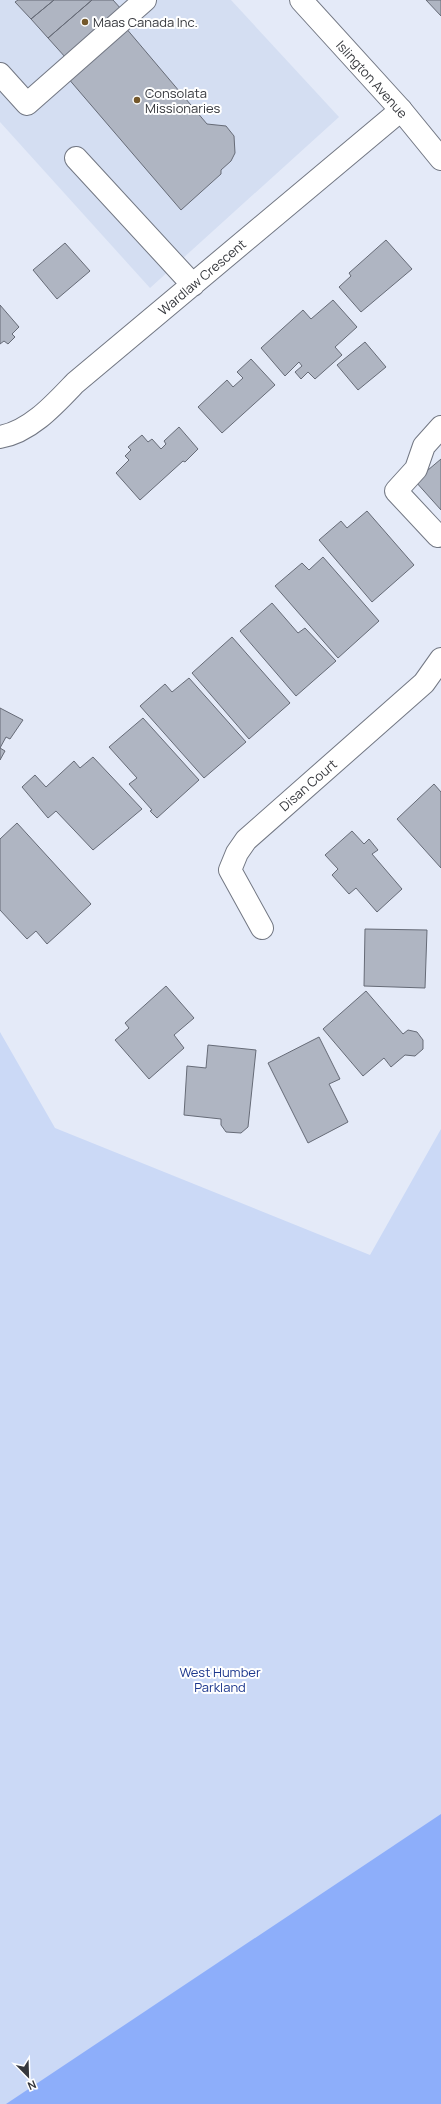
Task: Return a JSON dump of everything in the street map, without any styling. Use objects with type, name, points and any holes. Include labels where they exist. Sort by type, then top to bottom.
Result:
[{"type":"street","points":[[0,74],[27,104],[144,0]]},
{"type":"street","name":"Islington Avenue","points":[[301,0],[400,110],[441,159]]},
{"type":"street","name":"Wardlaw Crescent","points":[[0,437],[23,428],[52,407],[76,383],[400,110]]},
{"type":"street","points":[[76,158],[193,285]]},
{"type":"street","points":[[441,427],[424,446],[416,469],[396,491],[438,536],[441,534]]},
{"type":"street","name":"Disan Court","points":[[262,928],[230,870],[237,853],[246,840],[424,683],[441,659]]},
{"type":"shaded area","points":[[0,0],[231,0],[339,117],[150,288],[0,122]]},
{"type":"shaded area","points":[[441,1814],[441,2104],[6,2104]]},
{"type":"green space","name":"West Humber Parkland","points":[[0,1032],[55,1128],[370,1255],[441,1129],[441,2104],[0,2104]]},
{"type":"building","points":[[18,0],[54,0],[31,19],[15,2]]},
{"type":"building","points":[[54,0],[92,0],[48,38],[31,19]]},
{"type":"building","points":[[92,0],[113,0],[122,10],[66,58],[48,38]]},
{"type":"building","points":[[426,0],[441,0],[441,16]]},
{"type":"building","name":"Consolata Missionaries","points":[[125,27],[207,124],[226,126],[234,136],[235,153],[231,161],[221,170],[221,174],[181,210],[67,77]]},
{"type":"building","points":[[386,240],[412,269],[361,312],[339,287],[351,276],[349,273]]},
{"type":"building","points":[[65,243],[90,271],[57,299],[33,270]]},
{"type":"building","points":[[333,300],[357,327],[335,347],[342,355],[315,379],[308,372],[301,379],[295,372],[302,366],[299,362],[285,376],[261,348],[303,310],[311,319]]},
{"type":"building","points":[[0,305],[19,327],[12,334],[15,337],[8,344],[4,341],[0,344]]},
{"type":"building","points":[[365,342],[386,367],[358,390],[337,365]]},
{"type":"building","points":[[251,359],[275,385],[222,433],[198,407],[227,380],[233,387],[243,378],[237,372]]},
{"type":"building","points":[[179,427],[198,449],[140,500],[116,473],[129,460],[125,456],[131,450],[128,447],[142,435],[148,442],[152,439],[161,449],[166,444],[164,441]]},
{"type":"building","points":[[441,459],[441,510],[415,481]]},
{"type":"building","points":[[367,511],[414,565],[372,602],[319,540],[341,521],[347,528]]},
{"type":"building","points":[[323,557],[379,621],[338,658],[275,586],[302,563],[309,570]]},
{"type":"building","points":[[272,603],[298,633],[305,628],[336,661],[296,696],[240,631]]},
{"type":"building","points":[[232,637],[290,703],[249,739],[192,673]]},
{"type":"building","points":[[189,678],[246,742],[204,778],[140,706],[165,684],[172,692]]},
{"type":"building","points":[[0,708],[23,720],[10,739],[6,737],[0,748]]},
{"type":"building","points":[[143,718],[199,780],[157,818],[150,811],[152,810],[129,784],[137,778],[109,747]]},
{"type":"building","points":[[0,748],[5,751],[0,760]]},
{"type":"building","points":[[93,757],[142,809],[93,850],[56,811],[48,818],[22,787],[35,775],[46,787],[74,761],[80,768]]},
{"type":"building","points":[[434,784],[441,792],[441,868],[397,819]]},
{"type":"building","points":[[17,823],[91,904],[47,944],[36,931],[27,939],[0,910],[0,839]]},
{"type":"building","points":[[352,831],[364,844],[369,839],[378,850],[372,854],[402,889],[377,912],[356,888],[349,894],[332,875],[338,869],[325,855]]},
{"type":"building","points":[[365,929],[427,930],[425,988],[364,986]]},
{"type":"building","points":[[166,986],[194,1018],[174,1035],[184,1048],[149,1079],[115,1040],[129,1028],[125,1023]]},
{"type":"building","points":[[366,991],[403,1034],[408,1030],[417,1032],[423,1040],[423,1049],[415,1056],[405,1055],[391,1067],[384,1058],[363,1076],[323,1029]]},
{"type":"building","points":[[319,1037],[340,1079],[329,1084],[348,1122],[308,1143],[268,1063]]},
{"type":"building","points":[[208,1045],[256,1050],[248,1127],[241,1133],[226,1132],[221,1125],[221,1119],[184,1115],[187,1066],[206,1068]]},
{"type":"place","name":"Maas Canada Inc.","points":[[85,22]]},
{"type":"place","name":"Consolata Missionaries","points":[[137,100]]}]
